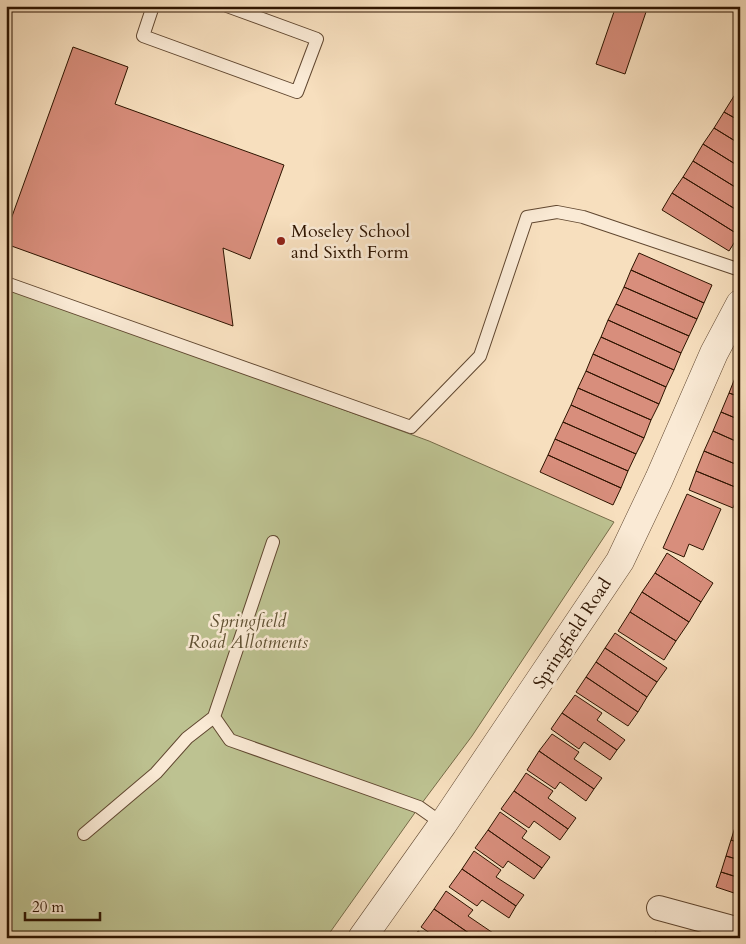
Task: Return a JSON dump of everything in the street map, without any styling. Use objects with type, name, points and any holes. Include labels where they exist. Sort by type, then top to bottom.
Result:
[{"type":"street","name":"Springfield Road","points":[[362,938],[444,824],[620,561],[659,479],[714,353],[740,304]]},
{"type":"street","points":[[659,908],[740,930]]},
{"type":"lane","points":[[153,6],[142,36],[297,92],[316,39],[227,6]]},
{"type":"lane","points":[[6,283],[411,427],[480,356],[527,217],[557,212],[582,217],[740,270]]},
{"type":"lane","points":[[84,834],[156,773],[187,738],[214,717],[272,542]]},
{"type":"lane","points":[[214,717],[230,740],[419,807],[444,824]]},
{"type":"green space","name":"Springfield Road Allotments","points":[[6,286],[429,441],[614,522],[472,736],[326,938],[6,938]]},
{"type":"building","points":[[616,6],[638,6],[647,9],[625,74],[596,64]]},
{"type":"building","points":[[73,47],[128,67],[115,104],[284,165],[250,259],[223,248],[233,326],[6,244],[6,233]]},
{"type":"building","points":[[740,87],[740,99],[734,96]]},
{"type":"building","points":[[734,96],[740,99],[740,121],[724,112]]},
{"type":"building","points":[[724,112],[740,121],[740,144],[714,128]]},
{"type":"building","points":[[714,128],[740,144],[740,167],[703,144]]},
{"type":"building","points":[[703,144],[740,167],[740,190],[693,161]]},
{"type":"building","points":[[693,161],[740,190],[740,212],[683,177]]},
{"type":"building","points":[[683,177],[740,212],[739,235],[672,193]]},
{"type":"building","points":[[672,193],[739,235],[729,251],[662,210]]},
{"type":"building","points":[[639,253],[712,285],[704,303],[631,270]]},
{"type":"building","points":[[631,270],[704,303],[697,319],[624,287]]},
{"type":"building","points":[[624,287],[697,319],[689,336],[616,304]]},
{"type":"building","points":[[616,304],[689,336],[681,353],[608,320]]},
{"type":"building","points":[[608,320],[681,353],[674,370],[601,337]]},
{"type":"building","points":[[601,337],[674,370],[666,387],[593,354]]},
{"type":"building","points":[[593,354],[666,387],[659,404],[586,371]]},
{"type":"building","points":[[586,371],[659,404],[651,420],[578,388]]},
{"type":"building","points":[[737,373],[740,374],[740,397],[729,393]]},
{"type":"building","points":[[578,388],[651,420],[644,438],[571,405]]},
{"type":"building","points":[[729,393],[740,397],[740,420],[721,412]]},
{"type":"building","points":[[571,405],[644,438],[636,454],[563,422]]},
{"type":"building","points":[[721,412],[740,420],[740,443],[713,431]]},
{"type":"building","points":[[563,422],[636,454],[628,471],[555,439]]},
{"type":"building","points":[[713,431],[740,443],[740,466],[704,451]]},
{"type":"building","points":[[555,439],[628,471],[621,488],[548,455]]},
{"type":"building","points":[[704,451],[740,466],[740,489],[696,471]]},
{"type":"building","points":[[548,455],[621,488],[613,505],[540,472]]},
{"type":"building","points":[[696,471],[740,489],[733,508],[689,490]]},
{"type":"building","points":[[687,494],[721,509],[703,550],[689,544],[684,557],[663,548]]},
{"type":"building","points":[[667,553],[713,583],[701,602],[655,573]]},
{"type":"building","points":[[655,573],[701,602],[689,622],[642,592]]},
{"type":"building","points":[[642,592],[689,622],[676,641],[630,612]]},
{"type":"building","points":[[630,612],[676,641],[664,660],[618,631]]},
{"type":"building","points":[[615,633],[667,668],[657,682],[605,648]]},
{"type":"building","points":[[605,648],[657,682],[647,697],[596,662]]},
{"type":"building","points":[[596,662],[647,697],[638,712],[586,677]]},
{"type":"building","points":[[586,677],[638,712],[628,726],[576,692]]},
{"type":"building","points":[[575,695],[602,713],[597,720],[625,740],[617,750],[562,713]]},
{"type":"building","points":[[562,713],[617,750],[610,760],[584,742],[579,749],[551,729]]},
{"type":"building","points":[[552,734],[579,752],[574,759],[602,778],[594,789],[539,751]]},
{"type":"building","points":[[539,751],[594,789],[586,801],[560,782],[555,789],[527,770]]},
{"type":"building","points":[[526,773],[553,791],[548,798],[576,818],[568,829],[514,791]]},
{"type":"building","points":[[514,791],[568,829],[560,840],[534,821],[529,828],[501,809]]},
{"type":"building","points":[[500,812],[527,831],[522,838],[550,857],[542,868],[488,830]]},
{"type":"building","points":[[740,812],[740,826],[736,824]]},
{"type":"building","points":[[736,824],[740,826],[740,843],[731,840]]},
{"type":"building","points":[[488,830],[542,868],[534,879],[508,861],[503,868],[475,848]]},
{"type":"building","points":[[731,840],[740,843],[740,860],[726,856]]},
{"type":"building","points":[[474,851],[501,870],[496,877],[524,895],[516,906],[462,869]]},
{"type":"building","points":[[726,856],[740,860],[740,878],[721,872]]},
{"type":"building","points":[[462,869],[516,906],[509,918],[482,900],[477,906],[449,887]]},
{"type":"building","points":[[721,872],[740,878],[740,895],[716,887]]},
{"type":"building","points":[[446,891],[473,910],[468,916],[496,935],[494,938],[476,938],[434,909]]},
{"type":"building","points":[[434,909],[476,938],[437,938],[421,927]]},
{"type":"building","points":[[418,931],[428,938],[413,938]]},
{"type":"building","points":[[655,932],[669,936],[668,938],[653,938]]},
{"type":"place","name":"Moseley School and Sixth Form","points":[[281,241]]}]
